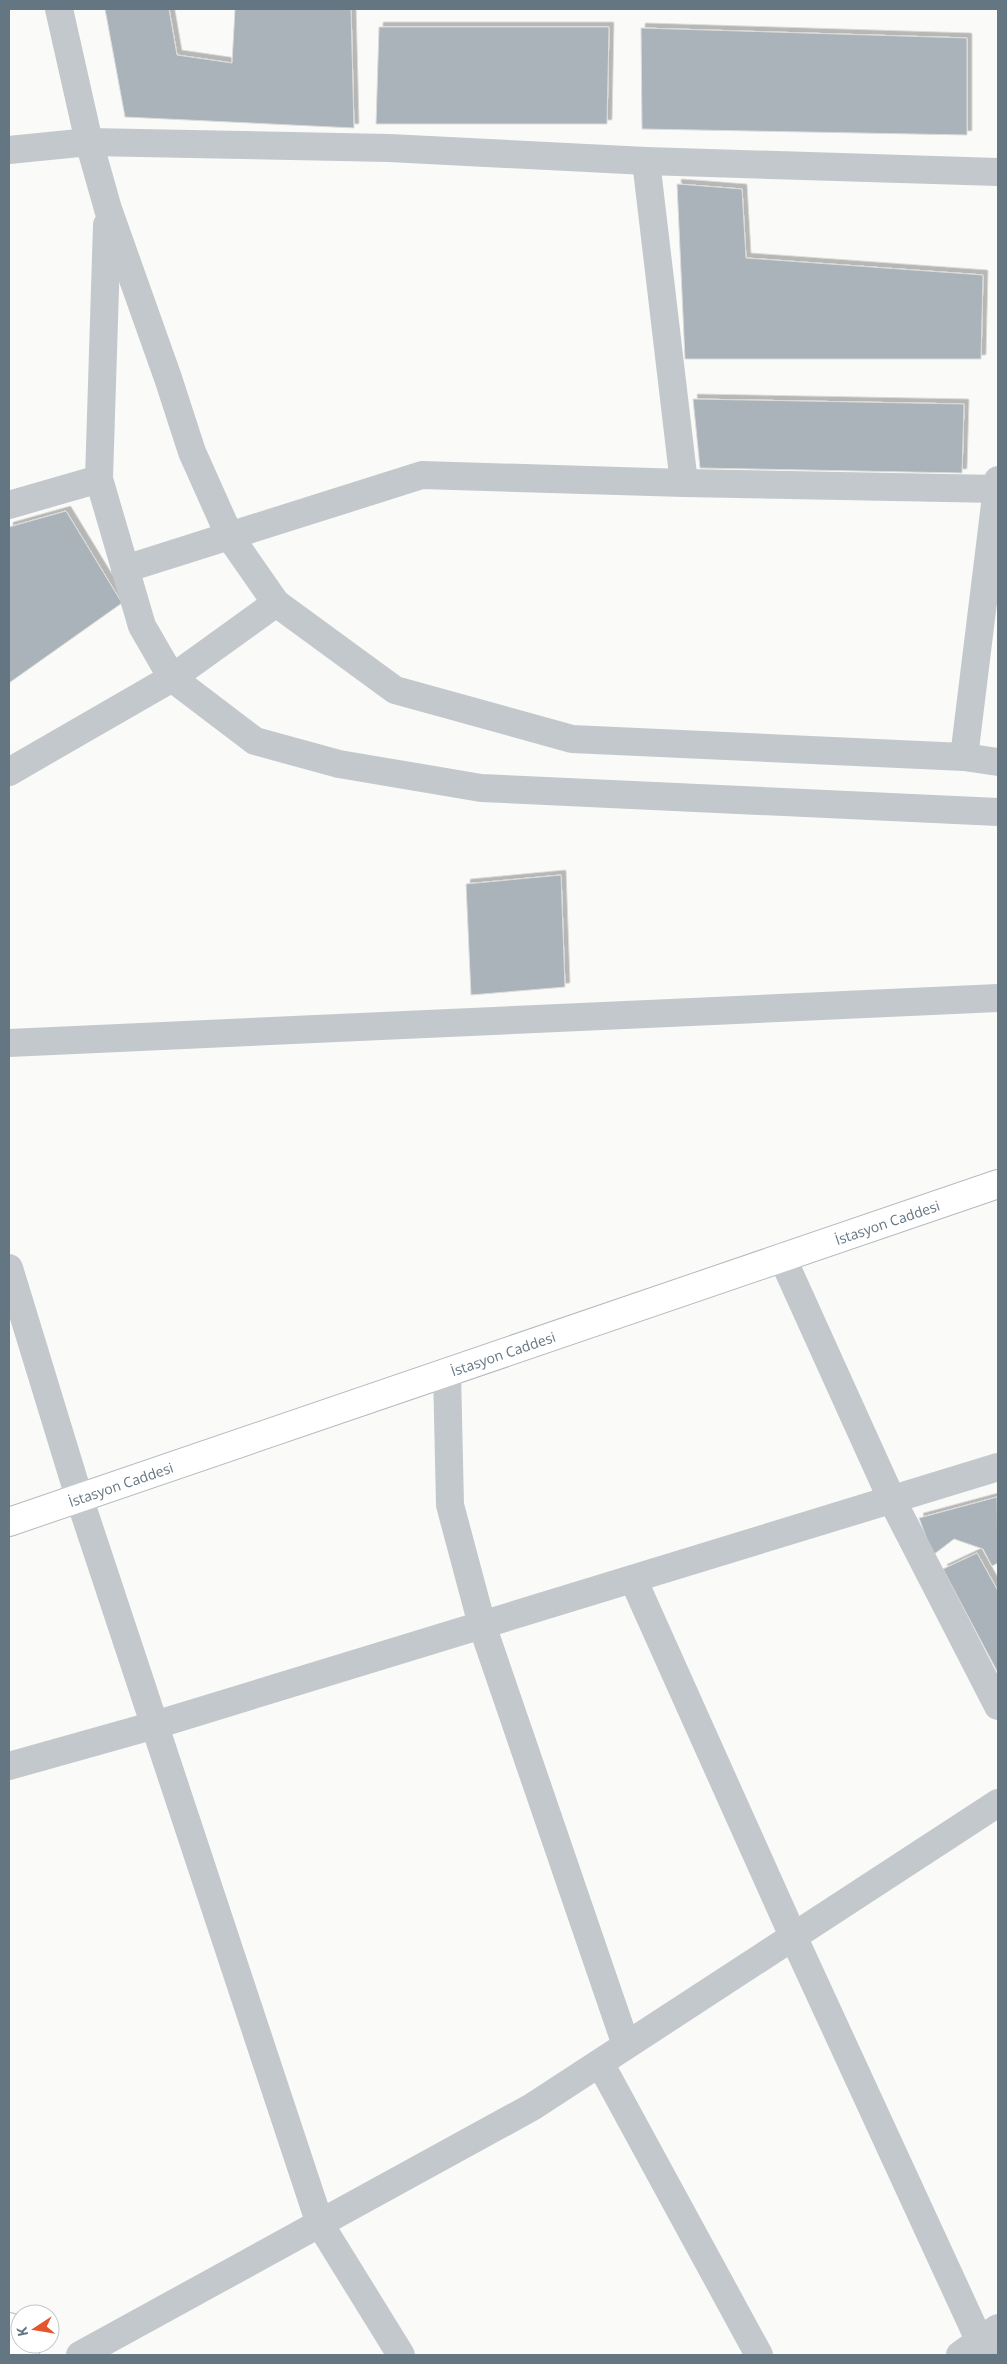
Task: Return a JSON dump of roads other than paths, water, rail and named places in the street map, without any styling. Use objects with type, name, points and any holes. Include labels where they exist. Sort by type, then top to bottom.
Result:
[{"type":"main road","name":"İstasyon Caddesi","points":[[9,1522],[998,1184]]},
{"type":"main road","points":[[9,2327],[25,2355]]},
{"type":"street","points":[[59,9],[89,142],[108,209],[192,452],[230,537],[276,603],[395,690],[572,739],[964,757],[998,762]]},
{"type":"street","points":[[9,150],[89,142],[389,148],[646,160],[998,172]]},
{"type":"street","points":[[646,160],[684,483]]},
{"type":"street","points":[[108,209],[99,479],[142,626],[172,678],[255,741],[339,764],[481,788],[998,812]]},
{"type":"street","points":[[125,569],[230,537],[422,474],[684,483],[998,486],[964,757]]},
{"type":"street","points":[[9,505],[99,479]]},
{"type":"street","points":[[9,772],[172,678],[276,603]]},
{"type":"street","points":[[9,1043],[998,998]]},
{"type":"street","points":[[782,1257],[892,1500],[998,1706]]},
{"type":"street","points":[[9,1268],[13,1300],[320,2224],[401,2355]]},
{"type":"street","points":[[447,1372],[450,1505],[482,1625],[626,2045]]},
{"type":"street","points":[[9,1766],[155,1725],[998,1467]]},
{"type":"street","points":[[634,1579],[793,1936],[981,2345]]},
{"type":"street","points":[[80,2355],[532,2107],[998,1804]]},
{"type":"street","points":[[600,2063],[759,2355]]}]
